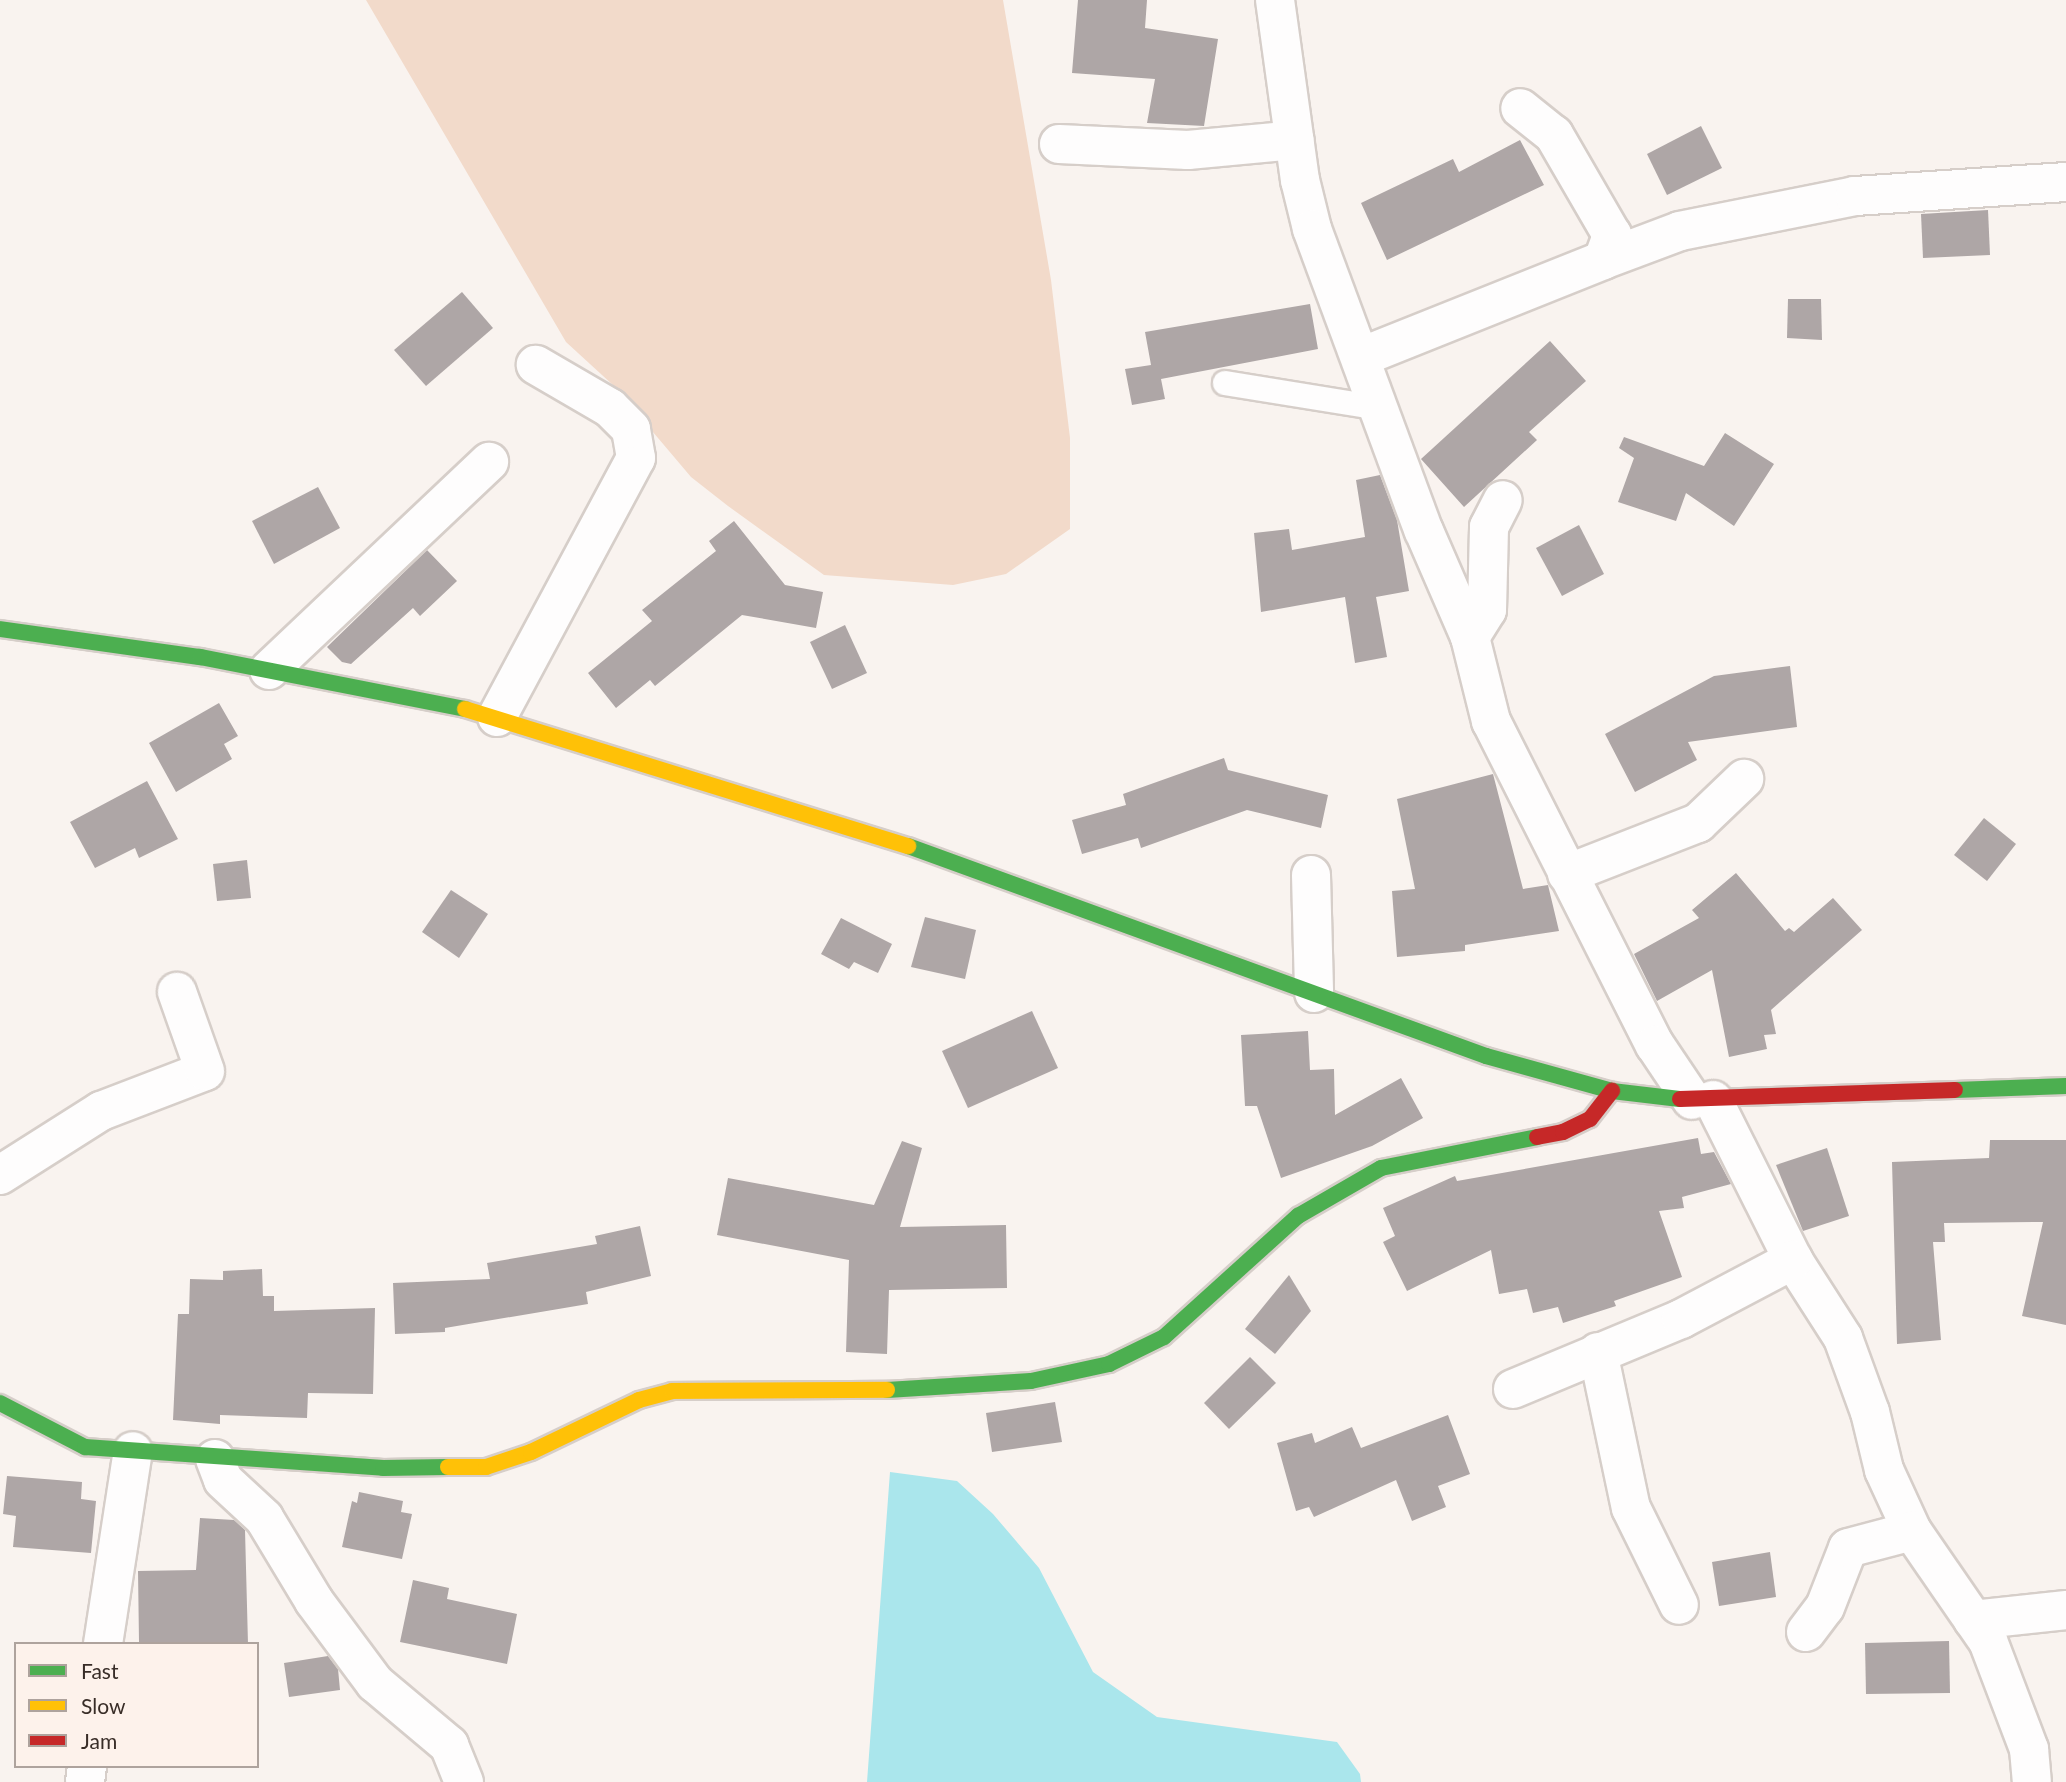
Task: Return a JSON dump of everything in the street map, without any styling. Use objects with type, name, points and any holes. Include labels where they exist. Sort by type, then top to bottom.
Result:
[{"type":"street","points":[[1275,0],[1295,140],[1312,229],[1470,637],[1491,721],[1655,1045],[1703,1100],[1793,1260],[1843,1338],[1870,1412],[1884,1470],[1912,1531],[1988,1641],[2029,1749],[2032,1782]]},
{"type":"street","points":[[1520,108],[1554,135],[1612,235],[1603,260]]},
{"type":"street","points":[[1059,144],[1188,150],[1295,140]]},
{"type":"street","points":[[1361,357],[1680,231],[1854,196],[2066,182]]},
{"type":"street","points":[[497,718],[636,458],[631,429],[610,408],[536,365]]},
{"type":"street","points":[[269,670],[489,462]]},
{"type":"street","points":[[1470,637],[1487,610],[1489,527],[1503,500]]},
{"type":"street","points":[[0,629],[269,670],[497,718],[941,857],[1486,1056],[1612,1091],[1703,1100],[2066,1086]]},
{"type":"street","points":[[1567,874],[1698,823],[1744,779]]},
{"type":"street","points":[[1311,875],[1314,993]]},
{"type":"street","points":[[0,1175],[102,1111],[205,1071],[177,992]]},
{"type":"street","points":[[0,1403],[85,1447],[215,1459],[383,1468],[486,1467],[531,1452],[639,1400],[672,1391],[909,1391],[1031,1381],[1109,1364],[1164,1337],[1298,1216],[1338,1190],[1381,1168],[1563,1132],[1590,1119],[1612,1091]]},
{"type":"street","points":[[1513,1389],[1681,1319],[1793,1260]]},
{"type":"street","points":[[1598,1352],[1631,1508],[1679,1605]]},
{"type":"street","points":[[103,1642],[133,1451]]},
{"type":"street","points":[[215,1459],[223,1480],[264,1518],[314,1601],[375,1683],[449,1745],[464,1782]]},
{"type":"street","points":[[1806,1632],[1825,1607],[1848,1548],[1912,1531]]},
{"type":"street","points":[[1973,1620],[2066,1610]]},
{"type":"lane","points":[[1226,383],[1380,408]]},
{"type":"shaded area","points":[[366,0],[1003,0],[1051,280],[1070,438],[1070,529],[1006,574],[953,585],[824,575],[728,506],[691,477],[614,386],[566,342]]},
{"type":"water","points":[[890,1472],[957,1481],[993,1514],[1039,1568],[1093,1672],[1157,1717],[1337,1742],[1360,1774],[1361,1782],[867,1782]]},
{"type":"building","points":[[1078,0],[1147,0],[1145,28],[1218,39],[1204,126],[1147,123],[1155,79],[1072,73]]},
{"type":"building","points":[[1701,126],[1722,168],[1667,195],[1647,154]]},
{"type":"building","points":[[1520,140],[1544,185],[1387,260],[1361,203],[1453,159],[1459,172]]},
{"type":"building","points":[[1988,210],[1990,255],[1923,258],[1921,214]]},
{"type":"building","points":[[462,292],[493,328],[426,386],[394,350]]},
{"type":"building","points":[[1788,299],[1821,299],[1822,340],[1787,338]]},
{"type":"building","points":[[1310,304],[1318,349],[1161,379],[1165,399],[1132,405],[1125,369],[1151,365],[1145,332]]},
{"type":"building","points":[[1550,341],[1586,381],[1529,432],[1537,440],[1464,507],[1421,459]]},
{"type":"building","points":[[1725,433],[1774,464],[1734,526],[1686,493],[1676,521],[1618,502],[1634,458],[1619,448],[1624,437],[1704,466]]},
{"type":"building","points":[[1380,475],[1397,520],[1409,591],[1376,597],[1387,657],[1355,663],[1345,597],[1261,612],[1254,533],[1289,529],[1292,550],[1365,537],[1356,480]]},
{"type":"building","points":[[318,487],[340,528],[274,564],[252,521]]},
{"type":"building","points":[[734,521],[785,585],[823,592],[816,628],[742,615],[655,686],[650,680],[616,708],[588,673],[652,621],[642,610],[716,551],[709,541]]},
{"type":"building","points":[[1579,525],[1604,574],[1562,596],[1536,548]]},
{"type":"building","points":[[427,550],[457,581],[420,616],[413,608],[351,664],[342,662],[327,647]]},
{"type":"building","points":[[845,625],[867,673],[832,689],[810,642]]},
{"type":"building","points":[[1790,666],[1797,727],[1688,742],[1697,760],[1635,792],[1605,734],[1714,676]]},
{"type":"building","points":[[219,703],[238,736],[224,744],[232,759],[176,792],[149,743]]},
{"type":"building","points":[[1224,758],[1228,770],[1328,795],[1321,828],[1247,810],[1141,848],[1138,838],[1082,854],[1072,820],[1126,805],[1123,794]]},
{"type":"building","points":[[1493,774],[1523,889],[1548,885],[1559,931],[1465,945],[1465,951],[1397,957],[1392,891],[1415,889],[1397,799]]},
{"type":"building","points":[[147,781],[178,839],[139,858],[135,848],[95,868],[70,822]]},
{"type":"building","points":[[1984,818],[2016,844],[1987,881],[1954,855]]},
{"type":"building","points":[[247,860],[251,898],[217,901],[213,864]]},
{"type":"building","points":[[1736,873],[1785,931],[1789,928],[1794,932],[1833,898],[1862,930],[1771,1010],[1776,1034],[1764,1035],[1767,1049],[1729,1057],[1712,970],[1657,1001],[1634,954],[1699,918],[1692,910]]},
{"type":"building","points":[[451,890],[488,914],[459,958],[422,932]]},
{"type":"building","points":[[925,917],[976,930],[965,979],[911,967]]},
{"type":"building","points":[[841,918],[892,944],[878,973],[854,962],[849,969],[821,954]]},
{"type":"building","points":[[1032,1011],[1058,1068],[968,1108],[942,1051]]},
{"type":"building","points":[[1308,1031],[1310,1070],[1334,1069],[1335,1115],[1401,1078],[1423,1118],[1372,1146],[1281,1178],[1257,1106],[1245,1106],[1241,1035]]},
{"type":"building","points":[[1698,1138],[1701,1154],[1714,1152],[1731,1184],[1682,1197],[1684,1208],[1659,1211],[1682,1277],[1614,1301],[1616,1306],[1563,1323],[1558,1307],[1533,1313],[1527,1289],[1499,1294],[1491,1250],[1407,1291],[1383,1242],[1395,1236],[1383,1208],[1455,1176],[1457,1181]]},
{"type":"building","points":[[1990,1140],[2066,1140],[2066,1325],[2022,1316],[2043,1222],[1944,1223],[1945,1242],[1933,1242],[1941,1340],[1897,1344],[1892,1162],[1989,1158]]},
{"type":"building","points":[[902,1141],[922,1148],[900,1227],[1006,1225],[1007,1288],[889,1290],[887,1354],[846,1352],[849,1260],[717,1235],[728,1178],[874,1205]]},
{"type":"building","points":[[1827,1148],[1849,1216],[1803,1231],[1776,1165]]},
{"type":"building","points":[[640,1226],[651,1276],[586,1292],[588,1304],[445,1328],[445,1332],[395,1334],[393,1283],[490,1279],[487,1263],[597,1244],[595,1236]]},
{"type":"building","points":[[262,1269],[263,1296],[274,1296],[274,1311],[375,1308],[373,1394],[308,1393],[307,1418],[220,1415],[220,1424],[173,1420],[178,1314],[189,1314],[190,1279],[223,1280],[223,1271]]},
{"type":"building","points":[[1289,1275],[1311,1311],[1275,1354],[1245,1329]]},
{"type":"building","points":[[1250,1357],[1276,1383],[1229,1429],[1204,1403]]},
{"type":"building","points":[[1055,1402],[1062,1442],[992,1452],[986,1413]]},
{"type":"building","points":[[1448,1415],[1470,1474],[1438,1486],[1446,1507],[1412,1521],[1396,1480],[1314,1517],[1309,1507],[1296,1511],[1277,1443],[1312,1433],[1315,1443],[1352,1427],[1361,1448]]},
{"type":"building","points":[[7,1476],[82,1482],[81,1499],[96,1501],[91,1553],[13,1547],[16,1516],[3,1514]]},
{"type":"building","points":[[359,1492],[403,1501],[401,1512],[412,1514],[402,1559],[342,1547],[352,1501],[357,1503]]},
{"type":"building","points":[[200,1518],[234,1520],[245,1530],[248,1642],[139,1642],[138,1571],[196,1570]]},
{"type":"building","points":[[1770,1552],[1776,1597],[1719,1606],[1712,1562]]},
{"type":"building","points":[[413,1580],[449,1588],[447,1599],[517,1614],[507,1664],[400,1642]]},
{"type":"building","points":[[1949,1641],[1950,1693],[1866,1694],[1865,1643]]},
{"type":"building","points":[[328,1656],[338,1669],[340,1690],[289,1697],[284,1663]]},
{"type":"traffic: fast","points":[[0,629],[200,657],[465,709]]},
{"type":"traffic: fast","points":[[908,846],[1486,1056],[1612,1091],[1680,1099]]},
{"type":"traffic: fast","points":[[1955,1090],[2066,1086]]},
{"type":"traffic: fast","points":[[887,1390],[1031,1381],[1109,1364],[1164,1337],[1298,1216],[1381,1168],[1537,1137]]},
{"type":"traffic: fast","points":[[0,1403],[85,1447],[383,1468],[448,1467]]},
{"type":"traffic: slow","points":[[465,709],[908,846]]},
{"type":"traffic: slow","points":[[448,1467],[486,1467],[531,1452],[639,1400],[672,1391],[887,1390]]},
{"type":"traffic: jam","points":[[1680,1099],[1955,1090]]},
{"type":"traffic: jam","points":[[1537,1137],[1563,1132],[1590,1119],[1612,1091]]}]
